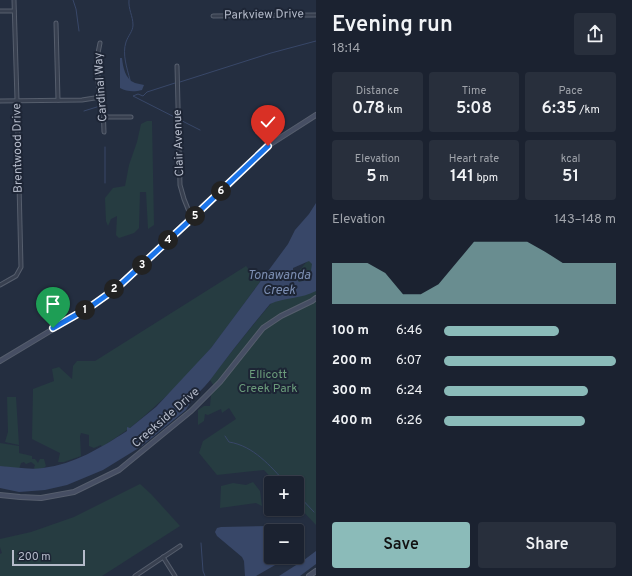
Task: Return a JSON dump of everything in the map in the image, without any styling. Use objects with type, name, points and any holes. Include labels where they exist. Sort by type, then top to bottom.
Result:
[{"type":"street","name":"Brentwood Drive","points":[[0,284],[16,276],[20,267],[18,100],[14,0]]},
{"type":"street","points":[[0,11],[14,11]]},
{"type":"street","name":"Parkview Drive","points":[[213,16],[316,15]]},
{"type":"street","points":[[56,23],[58,100]]},
{"type":"street","name":"Cardinal Way","points":[[100,43],[98,53],[99,88],[104,117],[104,132]]},
{"type":"street","name":"Clair Avenue","points":[[177,66],[180,185],[192,219]]},
{"type":"street","points":[[0,101],[85,100],[101,97]]},
{"type":"street","points":[[0,361],[90,307],[118,287],[269,145],[316,116]]},
{"type":"street","points":[[104,117],[131,117]]},
{"type":"street","name":"Creekside Drive","points":[[0,495],[41,498],[74,492],[119,470],[191,411],[220,382],[264,328],[281,316],[316,298]]},
{"type":"street","points":[[135,576],[180,546]]},
{"type":"street","points":[[163,557],[174,576]]},
{"type":"street","points":[[309,576],[316,571]]},
{"type":"green space","points":[[147,121],[152,121],[154,225],[148,229],[146,192],[140,192],[139,228],[134,233],[119,238],[116,235],[117,216],[111,219],[108,226],[106,221],[105,198],[113,188],[125,186],[129,165],[137,142],[141,124]]},
{"type":"green space","name":"Ellicott Creek Park","points":[[316,251],[316,525],[304,512],[304,476],[270,476],[264,470],[217,475],[199,453],[203,441],[236,419],[229,408],[222,413],[221,409],[208,415],[205,414],[204,421],[198,425],[198,410],[204,406],[210,406],[211,395],[216,389],[210,380],[275,298]]},
{"type":"green space","points":[[246,266],[260,282],[202,359],[162,400],[130,428],[127,428],[127,430],[102,447],[101,445],[94,448],[89,446],[89,435],[81,433],[81,456],[64,462],[58,462],[60,453],[32,439],[33,389],[54,381],[52,369],[59,367],[72,379],[73,366],[77,361],[95,361]]},
{"type":"green space","points":[[7,397],[16,397],[19,445],[5,442],[8,432]]},
{"type":"green space","points":[[0,443],[19,446],[19,453],[32,456],[32,459],[35,459],[38,463],[40,459],[44,459],[46,466],[40,471],[34,468],[35,465],[31,462],[26,464],[24,462],[21,463],[19,469],[0,466]]},
{"type":"green space","points":[[253,482],[260,491],[262,506],[256,503],[220,508],[221,486],[233,483],[246,485]]},
{"type":"green space","points":[[140,484],[180,526],[102,576],[0,576],[0,554],[2,553],[0,539],[31,532],[74,517]]},
{"type":"water","points":[[120,58],[122,58],[124,69],[129,79],[135,83],[144,85],[142,90],[131,91],[120,88]]},
{"type":"water","name":"Tonawanda Creek","points":[[316,203],[316,291],[310,294],[281,300],[270,304],[186,410],[142,446],[103,470],[67,485],[45,490],[19,492],[0,488],[0,466],[38,469],[55,466],[77,459],[127,431],[127,427],[130,428],[156,407],[211,348],[288,244],[295,230],[309,214]],"holes":[[[309,261],[312,264],[310,277],[299,282],[293,275],[293,268]]]},
{"type":"water","points":[[264,526],[264,564],[277,564],[256,576],[245,576],[244,561],[242,557],[217,536],[215,532],[217,528]]},
{"type":"water","points":[[316,551],[316,564],[300,576],[279,576],[298,564],[304,564],[304,560]]},
{"type":"waterway","points":[[73,0],[76,9],[79,31]]},
{"type":"waterway","points":[[129,0],[133,25],[126,42],[125,61],[130,80]]},
{"type":"waterway","points":[[180,82],[271,53],[316,41]]},
{"type":"waterway","points":[[175,83],[147,92],[143,96],[138,94],[133,96],[200,130]]},
{"type":"waterway","points":[[84,111],[100,106]]},
{"type":"waterway","points":[[105,147],[105,183]]},
{"type":"waterway","points":[[225,436],[229,442],[238,444],[254,452],[280,476]]},
{"type":"waterway","points":[[304,501],[314,512]]},
{"type":"waterway","points":[[201,543],[203,571],[205,576]]},
{"type":"route","points":[[53,328],[90,307],[118,287],[268,146]]}]
